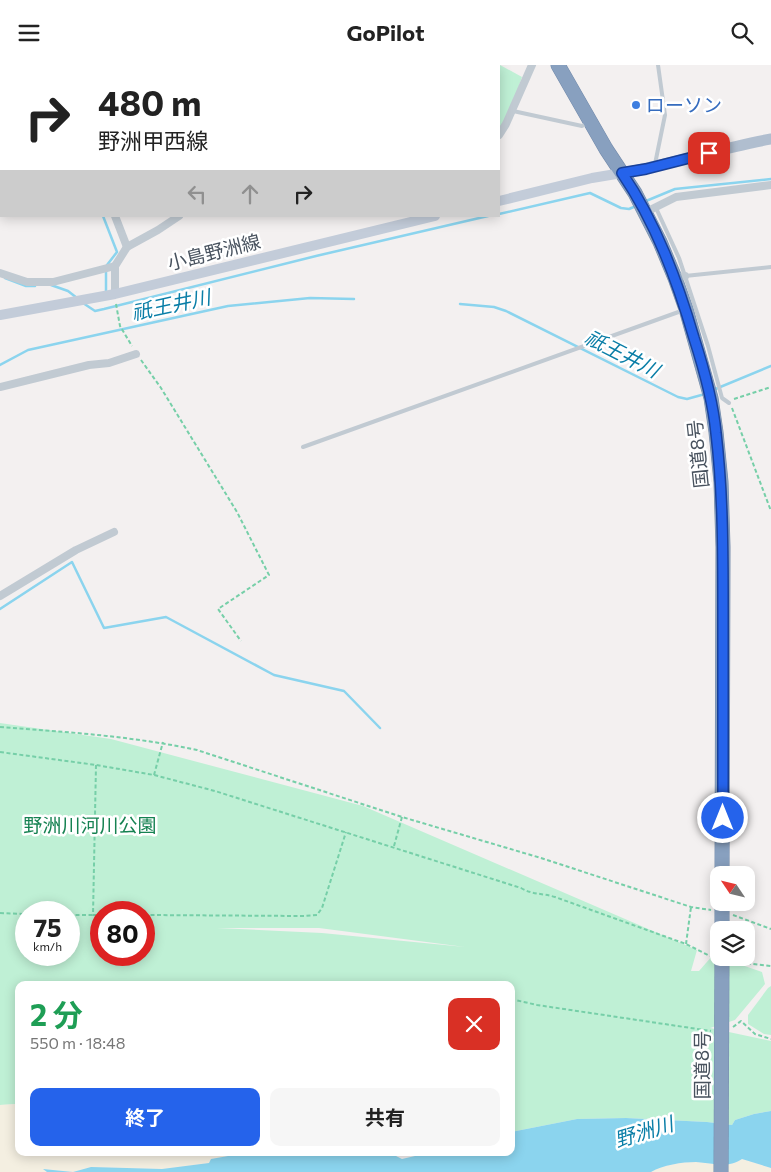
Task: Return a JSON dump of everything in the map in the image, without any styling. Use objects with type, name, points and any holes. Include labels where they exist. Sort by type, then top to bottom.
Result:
[{"type":"highway","name":"国道8号","points":[[558,65],[622,173],[651,209],[680,277],[686,309],[711,398],[721,481],[723,547],[722,866]]},
{"type":"highway","name":"国道8号","points":[[720,966],[721,1172]]},
{"type":"main road","points":[[500,201],[592,178],[655,166],[771,139]]},
{"type":"main road","name":"小島野洲線","points":[[0,315],[115,294],[430,217]]},
{"type":"street","points":[[500,133],[532,65]]},
{"type":"street","points":[[651,209],[676,197],[771,185]]},
{"type":"street","points":[[115,217],[127,247]]},
{"type":"street","points":[[115,294],[115,266],[127,247],[158,231],[178,217]]},
{"type":"street","points":[[0,273],[27,282],[53,282],[115,266]]},
{"type":"street","points":[[0,387],[89,365],[109,363],[136,354]]},
{"type":"street","points":[[0,596],[76,550],[114,532]]},
{"type":"lane","points":[[655,166],[665,115],[658,65]]},
{"type":"lane","points":[[512,111],[582,126],[591,123]]},
{"type":"lane","points":[[729,403],[722,398],[708,346],[680,277],[771,267]]},
{"type":"lane","points":[[303,447],[686,309]]},
{"type":"path","points":[[115,294],[120,326],[136,354],[161,388],[237,512],[269,575],[218,609],[241,641]]},
{"type":"path","points":[[771,387],[732,400],[729,403],[771,511]]},
{"type":"path","points":[[0,727],[106,735],[163,742],[197,749],[402,817],[541,858],[722,917],[740,916],[771,929]]},
{"type":"path","points":[[154,775],[163,742]]},
{"type":"path","points":[[0,752],[154,775],[215,791],[521,888],[531,894],[542,893],[555,897],[710,954]]},
{"type":"path","points":[[93,901],[96,765]]},
{"type":"path","points":[[394,847],[402,817]]},
{"type":"path","points":[[155,915],[317,915],[322,908],[346,832]]},
{"type":"path","points":[[686,945],[691,907]]},
{"type":"path","points":[[0,913],[15,914]]},
{"type":"path","points":[[755,963],[771,966]]},
{"type":"path","points":[[515,1000],[700,1031],[715,1031]]},
{"type":"path","points":[[729,1029],[741,1021],[755,1034],[771,1039]]},
{"type":"green space","points":[[500,65],[522,77],[509,115],[500,133]]},
{"type":"green space","name":"野洲川河川公園","points":[[0,723],[111,739],[363,806],[697,950],[691,971],[699,971],[710,958],[710,966],[745,966],[762,972],[765,984],[735,1020],[710,1028],[771,1041],[771,1111],[735,1120],[732,1125],[626,1118],[577,1119],[515,1131],[515,981],[15,981],[15,1104],[0,1105]],"holes":[[[217,928],[319,928],[465,947],[322,933]]]},
{"type":"green space","points":[[771,986],[771,1035],[764,1034],[748,1024],[748,1015]]},
{"type":"sand","points":[[15,1104],[15,1156],[228,1156],[212,1159],[209,1163],[162,1169],[91,1167],[73,1172],[44,1169],[47,1172],[0,1172],[0,1105]]},
{"type":"sand","points":[[742,1159],[771,1168],[771,1172],[651,1172],[661,1167],[679,1163],[696,1162],[725,1165]]},
{"type":"water","name":"野洲川","points":[[771,1111],[771,1168],[742,1159],[725,1165],[696,1162],[679,1163],[661,1167],[651,1172],[73,1172],[91,1167],[162,1169],[209,1163],[211,1159],[228,1156],[396,1156],[402,1159],[415,1156],[515,1156],[515,1131],[577,1119],[626,1118],[732,1125],[735,1120]]},
{"type":"water","points":[[43,1169],[73,1172],[47,1172]]},
{"type":"waterway","points":[[646,201],[675,189],[771,179]]},
{"type":"waterway","points":[[500,214],[590,193],[621,208],[629,209],[636,206]]},
{"type":"waterway","points":[[103,217],[117,252],[107,265]]},
{"type":"waterway","points":[[83,303],[95,311],[316,256],[484,217]]},
{"type":"waterway","points":[[106,271],[106,292]]},
{"type":"waterway","points":[[5,278],[26,286],[35,286]]},
{"type":"waterway","points":[[51,285],[68,291],[77,298]]},
{"type":"waterway","name":"祇王井川","points":[[0,365],[28,350],[228,306],[310,298],[354,299]]},
{"type":"waterway","name":"祇王井川","points":[[460,304],[494,307],[506,311],[678,397],[687,399],[705,394]]},
{"type":"waterway","name":"祇王井川","points":[[713,390],[771,366]]},
{"type":"waterway","points":[[0,609],[72,562],[104,628],[166,617],[274,675],[344,691],[380,728]]},
{"type":"place","name":"ローソン","points":[[636,105]]},
{"type":"route","points":[[709,153],[622,173],[646,212],[675,278],[703,365],[711,398],[721,481],[723,547],[723,818]]}]
